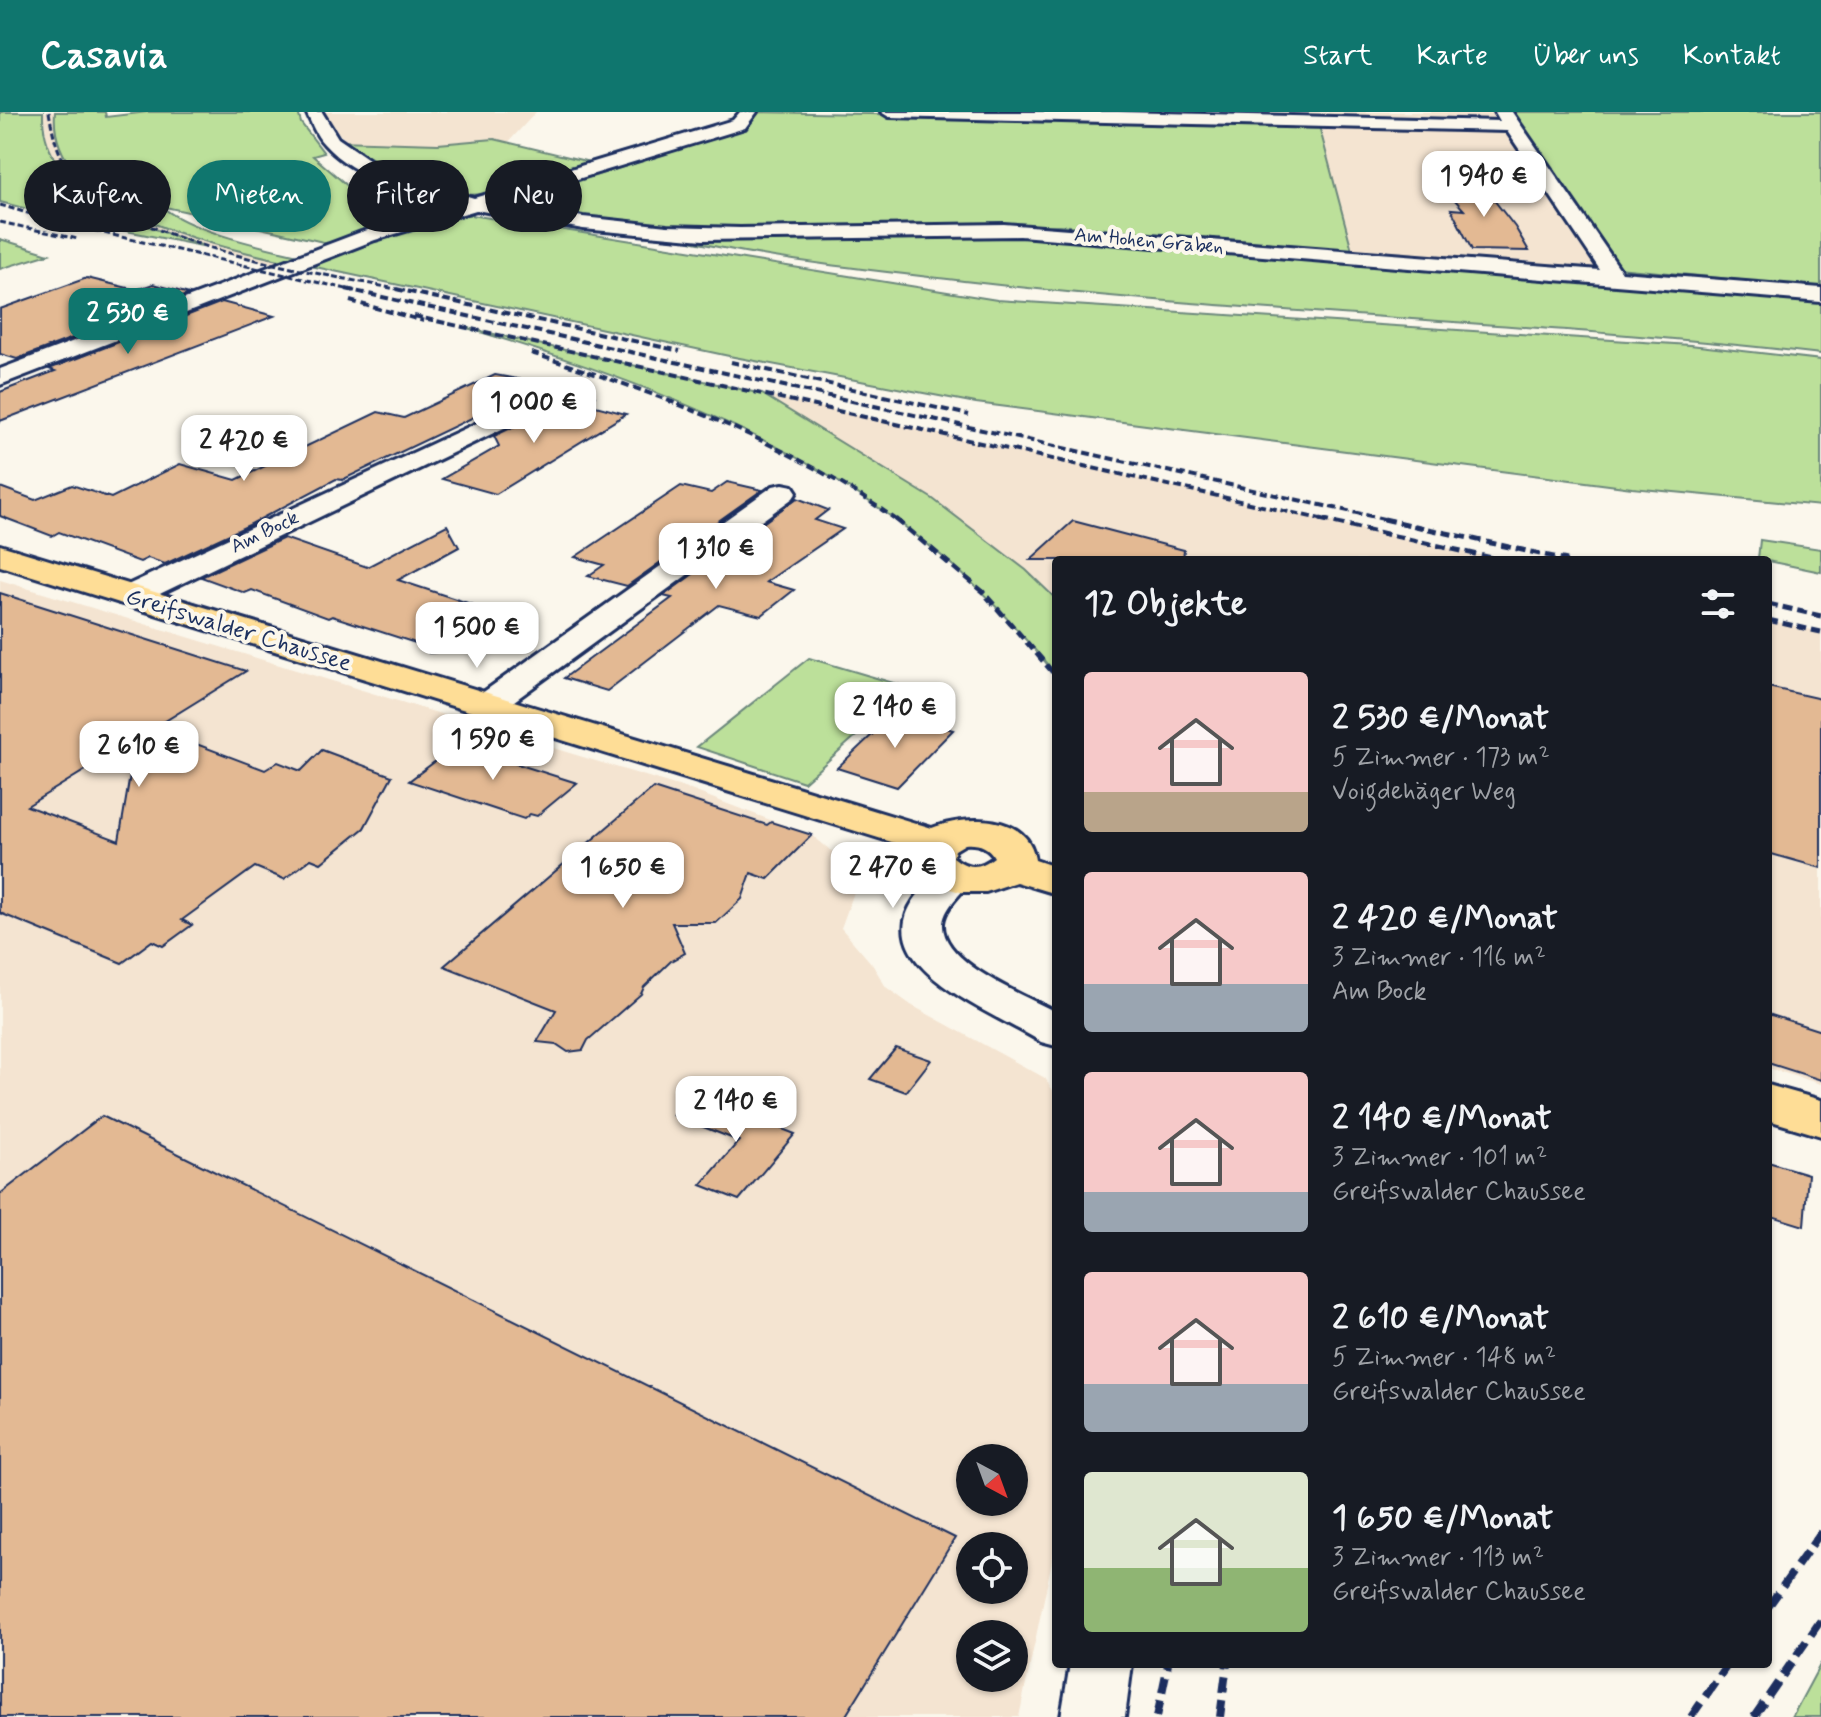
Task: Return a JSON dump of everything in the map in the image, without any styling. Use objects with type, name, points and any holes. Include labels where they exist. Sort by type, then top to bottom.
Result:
[{"type":"main road","name":"Greifswalder Chaussee","points":[[0,555],[487,705],[946,860],[967,880],[993,877],[1011,866],[1052,880]]},
{"type":"main road","points":[[1772,1103],[1821,1118]]},
{"type":"street","name":"Am Hohen Graben","points":[[314,112],[316,123],[331,143],[353,160]]},
{"type":"street","points":[[0,378],[373,226],[477,203],[739,124],[749,112]]},
{"type":"street","points":[[889,112],[1508,119],[1615,277]]},
{"type":"street","name":"Am Hohen Graben","points":[[469,201],[602,226],[669,232],[764,234],[962,228],[1037,231],[1821,295]]},
{"type":"street","points":[[0,363],[29,368]]},
{"type":"street","name":"Am Bock","points":[[130,596],[572,386]]},
{"type":"street","points":[[487,705],[783,492]]},
{"type":"street","points":[[946,860],[934,902],[923,922],[922,939],[931,956],[1052,1030]]},
{"type":"street","points":[[1093,1717],[1100,1668]]},
{"type":"shaded area","points":[[43,112],[55,112],[57,142],[68,160],[56,160],[47,143]]},
{"type":"shaded area","points":[[325,112],[536,112],[505,146],[347,141],[328,124]]},
{"type":"shaded area","points":[[889,112],[1503,112],[1595,260],[1594,268],[1573,272],[1352,250],[1318,122]]},
{"type":"shaded area","points":[[171,229],[189,237],[288,262],[280,265],[220,251],[165,232]]},
{"type":"shaded area","points":[[762,394],[1483,556],[1052,556],[1052,595],[1026,570],[933,499]]},
{"type":"shaded area","points":[[0,580],[688,789],[813,836],[835,854],[864,865],[841,928],[872,964],[886,987],[911,1005],[1045,1078],[1052,1089],[1052,1561],[1028,1674],[1028,1620],[956,1620],[956,1692],[1024,1692],[1019,1717],[0,1717]]},
{"type":"shaded area","points":[[1772,621],[1821,632],[1821,1084],[1772,1069]]},
{"type":"green space","points":[[0,112],[43,112],[47,141],[56,160],[24,160],[24,208],[0,202]]},
{"type":"green space","points":[[55,112],[105,112],[106,117],[148,112],[298,112],[301,123],[324,153],[313,156],[318,160],[187,160],[187,212],[171,208],[171,160],[69,160],[60,146]]},
{"type":"green space","points":[[752,112],[1318,122],[1352,250],[1059,225],[729,228],[582,216],[582,180],[725,135],[751,123]]},
{"type":"green space","points":[[1503,112],[1821,112],[1821,288],[1618,268]]},
{"type":"green space","points":[[494,139],[581,160],[485,160],[485,194],[471,195],[469,160],[370,160],[340,141],[438,144]]},
{"type":"green space","points":[[582,160],[598,164],[582,168]]},
{"type":"green space","points":[[331,172],[347,185],[347,232],[361,232],[328,243],[278,232],[331,232]]},
{"type":"green space","points":[[171,213],[187,222],[187,232],[214,232],[302,256],[288,262],[171,230]]},
{"type":"green space","points":[[469,215],[485,217],[485,232],[576,232],[997,300],[1690,345],[1821,360],[1821,506],[1632,488],[976,403],[729,356],[306,265],[403,232],[469,232]]},
{"type":"green space","points":[[131,232],[163,232],[207,247]]},
{"type":"green space","points":[[978,232],[1821,298],[1821,354],[1609,333],[1079,293],[821,264],[669,236]]},
{"type":"green space","points":[[0,239],[49,254],[0,269]]},
{"type":"green space","points":[[467,328],[762,394],[933,499],[1026,570],[1052,595],[1052,671],[1013,625],[957,569],[896,520],[831,477],[762,439],[690,406],[542,351]]},
{"type":"green space","points":[[1760,540],[1821,549],[1821,572],[1772,562],[1772,556],[1758,556]]},
{"type":"green space","points":[[809,658],[910,688],[804,782],[697,747]]},
{"type":"green space","points":[[1821,1663],[1821,1717],[1792,1717]]},
{"type":"building","points":[[1476,177],[1515,227],[1529,251],[1472,250],[1451,209],[1464,210],[1445,189]]},
{"type":"building","points":[[87,278],[136,290],[153,284],[189,294],[17,359],[0,354],[0,309]]},
{"type":"building","points":[[222,302],[274,316],[0,421],[0,392],[55,371],[49,369]]},
{"type":"building","points":[[495,375],[551,385],[484,417],[482,413],[342,480],[336,479],[249,525],[165,564],[148,558],[140,562],[59,532],[52,536],[0,516],[0,487],[35,500],[72,485],[111,498],[180,464],[236,480],[378,412],[404,418]]},
{"type":"building","points":[[582,394],[594,397],[584,403],[626,414],[496,494],[442,479],[499,446],[494,436]]},
{"type":"building","points":[[727,482],[762,490],[627,586],[588,576],[604,565],[575,557],[681,486],[711,493]]},
{"type":"building","points":[[797,498],[828,510],[815,520],[843,529],[766,582],[794,590],[761,616],[719,605],[607,691],[564,678],[672,598],[663,596]]},
{"type":"building","points":[[1073,521],[1184,550],[1183,556],[1052,556],[1052,560],[1030,560]]},
{"type":"building","points":[[447,525],[459,547],[398,580],[483,608],[451,627],[472,633],[446,651],[429,653],[428,647],[332,616],[328,618],[252,590],[245,593],[201,577],[284,538],[367,567]]},
{"type":"building","points":[[0,593],[246,671],[154,728],[265,770],[278,762],[301,771],[322,750],[392,776],[364,828],[321,863],[311,859],[284,879],[255,867],[182,920],[192,925],[163,946],[152,941],[122,963],[0,913]],"holes":[[[136,739],[119,841],[27,806]]]},
{"type":"building","points":[[1772,688],[1821,699],[1821,868],[1772,854]]},
{"type":"building","points":[[895,713],[953,730],[897,787],[837,768]]},
{"type":"building","points":[[457,745],[577,783],[537,816],[530,814],[524,819],[409,781]]},
{"type":"building","points":[[653,788],[767,825],[771,822],[812,835],[768,879],[751,873],[742,899],[716,923],[672,923],[685,953],[671,961],[644,987],[641,994],[588,1040],[583,1050],[568,1052],[556,1044],[537,1042],[556,1010],[444,966]]},
{"type":"building","points":[[1772,1015],[1821,1031],[1821,1080],[1772,1064]]},
{"type":"building","points":[[896,1048],[931,1060],[906,1092],[870,1079]]},
{"type":"building","points":[[693,1094],[795,1134],[739,1200],[701,1185],[739,1141],[673,1115]]},
{"type":"building","points":[[102,1116],[955,1538],[845,1717],[0,1717],[0,1194]]},
{"type":"building","points":[[1772,1163],[1808,1174],[1804,1226],[1772,1216]]},
{"type":"railway","points":[[49,112],[59,152],[73,174],[102,200],[139,221],[228,253],[405,291]]},
{"type":"railway","points":[[0,205],[65,224],[354,291]]},
{"type":"railway","points":[[0,222],[78,239]]},
{"type":"railway","points":[[346,289],[354,291]]},
{"type":"railway","points":[[396,289],[680,351]]},
{"type":"railway","points":[[354,291],[1386,520]]},
{"type":"railway","points":[[350,301],[424,321]]},
{"type":"railway","points":[[414,316],[1329,521]]},
{"type":"railway","points":[[531,353],[722,422],[812,466],[898,521]]},
{"type":"railway","points":[[731,362],[969,415]]},
{"type":"railway","points":[[896,519],[983,592],[1052,671]]},
{"type":"railway","points":[[1320,519],[1483,556]]},
{"type":"railway","points":[[1386,520],[1393,521]]},
{"type":"railway","points":[[1386,520],[1549,556]]},
{"type":"railway","points":[[1772,605],[1821,616]]},
{"type":"railway","points":[[1772,621],[1821,632]]},
{"type":"railway","points":[[1772,1601],[1821,1532]]},
{"type":"railway","points":[[1754,1717],[1821,1620]]},
{"type":"railway","points":[[1157,1717],[1167,1668]]},
{"type":"railway","points":[[1220,1717],[1226,1668]]},
{"type":"railway","points":[[1691,1717],[1725,1668]]}]
